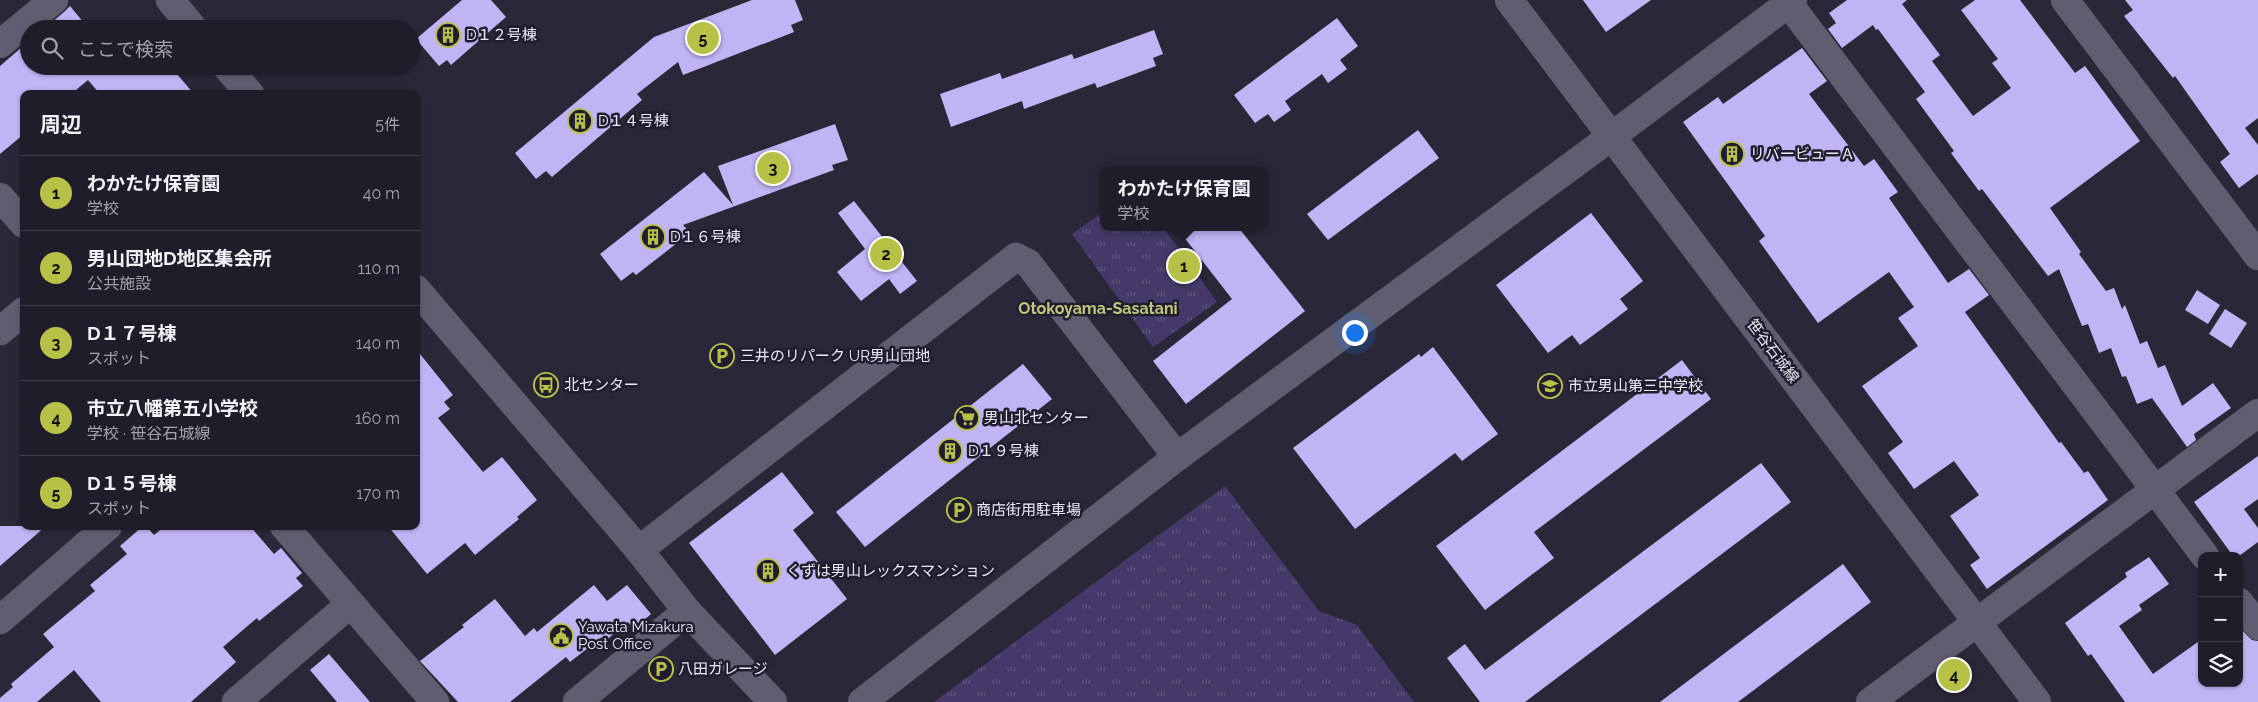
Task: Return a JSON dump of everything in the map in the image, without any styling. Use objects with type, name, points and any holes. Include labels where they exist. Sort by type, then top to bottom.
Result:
[{"type":"street","points":[[29,20],[54,0]]},
{"type":"street","points":[[170,0],[187,20]]},
{"type":"street","name":"笹谷石城線","points":[[1509,0],[2037,702]]},
{"type":"street","points":[[2065,0],[2258,256]]},
{"type":"street","points":[[862,702],[1177,457],[1612,136],[1789,1],[2202,552]]},
{"type":"street","points":[[0,44],[20,28]]},
{"type":"street","points":[[234,75],[247,90]]},
{"type":"street","points":[[0,197],[20,220]]},
{"type":"street","points":[[639,550],[1016,257],[1028,263],[1177,457]]},
{"type":"street","points":[[420,294],[639,550],[686,611],[772,702]]},
{"type":"street","points":[[0,331],[20,314]]},
{"type":"street","points":[[1870,702],[2258,413]]},
{"type":"street","points":[[0,620],[103,530]]},
{"type":"street","points":[[287,530],[435,702]]},
{"type":"street","points":[[236,702],[350,604]]},
{"type":"street","points":[[2243,607],[2258,626]]},
{"type":"street","points":[[577,702],[686,611]]},
{"type":"green space","points":[[1100,214],[1100,231],[1166,231],[1217,302],[1153,347],[1072,234]]},
{"type":"green space","points":[[1225,486],[1319,611],[1357,625],[1414,702],[934,702]]},
{"type":"building","name":"D１２号棟","points":[[462,0],[491,0],[506,17],[451,65],[447,60],[439,66],[420,44],[420,36]]},
{"type":"building","points":[[752,0],[795,0],[803,20],[791,25],[794,32],[683,75],[678,62],[637,94],[642,100],[552,177],[546,171],[536,179],[515,153],[654,37]]},
{"type":"building","points":[[1583,0],[1651,0],[1606,32]]},
{"type":"building","points":[[1847,0],[1907,0],[1902,4],[1940,55],[1932,61],[1973,116],[2011,88],[1992,63],[1998,59],[1961,10],[1975,0],[2020,0],[2075,73],[2085,66],[2140,141],[2050,208],[2081,252],[2079,254],[2106,291],[2114,288],[2122,309],[2125,305],[2140,344],[2147,341],[2158,368],[2165,365],[2182,406],[2213,383],[2231,408],[2194,434],[2196,440],[2187,447],[2152,398],[2137,404],[2126,376],[2122,377],[2111,348],[2099,353],[2088,324],[2082,326],[2059,269],[2048,276],[1982,189],[1979,191],[1951,153],[1954,151],[1916,99],[1925,92],[1878,29],[1876,30],[1873,25],[1842,48],[1828,29],[1836,23],[1829,13]]},
{"type":"building","points":[[2125,0],[2258,0],[2258,118],[2245,128],[2258,145],[2258,174],[2239,188],[2220,162],[2230,154],[2175,76],[2173,78],[2124,16],[2133,10]]},
{"type":"building","points":[[70,6],[82,20],[55,20]]},
{"type":"building","points":[[1337,18],[1358,46],[1340,60],[1347,69],[1328,83],[1322,74],[1285,101],[1291,110],[1274,122],[1268,114],[1255,123],[1234,95]]},
{"type":"building","points":[[1154,30],[1163,54],[1153,58],[1156,66],[1097,88],[1095,83],[1024,109],[1022,101],[951,127],[940,94],[1000,73],[1002,79],[1072,54],[1074,59]]},
{"type":"building","points":[[1802,48],[1827,81],[1809,94],[1864,166],[1874,159],[1898,192],[1889,198],[1948,283],[1969,269],[1989,295],[1965,312],[2059,443],[2061,442],[2084,473],[2088,471],[2108,500],[1987,589],[1970,565],[1980,558],[1950,516],[1979,495],[1954,461],[1914,489],[1888,453],[1903,442],[1862,386],[1918,346],[1898,318],[1914,307],[1889,272],[1818,323],[1759,241],[1765,236],[1683,122],[1718,97],[1723,104]]},
{"type":"building","points":[[20,49],[20,75],[178,75],[191,90],[97,90],[88,80],[76,90],[20,90],[20,137],[0,154],[0,66]]},
{"type":"building","points":[[835,124],[848,160],[832,165],[834,170],[683,225],[690,233],[636,275],[633,272],[621,281],[600,254],[704,172],[733,205],[718,166]]},
{"type":"building","points":[[1418,130],[1439,158],[1328,240],[1307,214]]},
{"type":"building","points":[[854,201],[917,281],[900,294],[889,279],[861,301],[837,272],[865,249],[838,213]]},
{"type":"building","points":[[1591,213],[1643,281],[1620,299],[1628,309],[1611,322],[1580,345],[1572,335],[1548,353],[1496,285]]},
{"type":"building","points":[[1179,231],[1241,231],[1305,311],[1186,404],[1153,361],[1232,299]]},
{"type":"building","points":[[2197,290],[2220,305],[2208,324],[2185,310]]},
{"type":"building","points":[[2225,309],[2247,323],[2231,348],[2209,334]]},
{"type":"building","points":[[1433,347],[1498,434],[1462,461],[1455,453],[1355,529],[1293,448],[1419,354],[1421,357]]},
{"type":"building","points":[[420,354],[453,395],[444,402],[450,409],[438,418],[483,472],[502,457],[537,500],[517,517],[519,519],[475,555],[465,543],[427,574],[391,530],[420,530]]},
{"type":"building","points":[[1682,360],[1711,399],[1534,532],[1554,558],[1485,610],[1436,546]]},
{"type":"building","name":"D１９号棟","points":[[1023,364],[1052,399],[865,547],[836,512]]},
{"type":"building","points":[[2258,456],[2258,499],[2244,509],[2258,528],[2258,542],[2243,553],[2230,552],[2194,502]]},
{"type":"building","points":[[1761,463],[1791,502],[1525,702],[1480,702],[1447,658],[1465,644],[1485,670]]},
{"type":"building","name":"くずは男山レックスマンション","points":[[782,472],[814,513],[793,530],[847,599],[775,655],[689,543]]},
{"type":"building","points":[[0,526],[20,526],[20,530],[41,530],[0,566]]},
{"type":"building","points":[[138,530],[150,530],[154,535],[160,530],[253,530],[274,554],[281,548],[302,573],[296,578],[303,586],[259,621],[257,618],[223,647],[236,662],[191,702],[101,702],[74,670],[37,702],[0,702],[0,698],[13,687],[11,684],[54,647],[43,634],[95,591],[90,585],[127,554],[120,546]]},
{"type":"building","points":[[2149,557],[2169,584],[2139,605],[2142,610],[2119,626],[2153,674],[2198,642],[2198,687],[2243,687],[2243,631],[2252,640],[2258,641],[2258,702],[2125,702],[2091,654],[2088,656],[2065,623],[2127,577],[2125,573]]},
{"type":"building","points":[[1843,564],[1871,602],[1738,702],[1660,702]]},
{"type":"building","points":[[594,585],[607,601],[627,585],[651,614],[634,629],[628,622],[605,641],[602,637],[570,662],[566,657],[510,702],[458,702],[420,661],[464,627],[462,625],[495,599],[525,636],[534,628],[537,632]]},
{"type":"building","points":[[329,654],[370,702],[337,702],[310,670]]},
{"type":"place","name":"D１２号棟","points":[[448,35]]},
{"type":"place","name":"D１５号棟","points":[[703,38]]},
{"type":"place","name":"D１４号棟","points":[[580,121]]},
{"type":"place","name":"リバービューＡ","points":[[1732,154]]},
{"type":"place","name":"D１７号棟","points":[[773,168]]},
{"type":"place","name":"D１６号棟","points":[[653,237]]},
{"type":"place","name":"男山団地D地区集会所","points":[[886,254]]},
{"type":"place","name":"わかたけ保育園","points":[[1184,266]]},
{"type":"place","name":"三井のリパーク UR男山団地","points":[[722,356]]},
{"type":"place","name":"北センター","points":[[546,385]]},
{"type":"place","name":"市立男山第三中学校","points":[[1550,386]]},
{"type":"place","name":"男山北センター","points":[[967,418]]},
{"type":"place","name":"D１９号棟","points":[[950,451]]},
{"type":"place","name":"商店街用駐車場","points":[[959,510]]},
{"type":"place","name":"くずは男山レックスマンション","points":[[768,571]]},
{"type":"place","name":"Yawata Mizakura Post Office","points":[[561,636]]},
{"type":"place","name":"八田ガレージ","points":[[661,669]]},
{"type":"place","name":"市立八幡第五小学校","points":[[1954,675]]},
{"type":"district","name":"Otokoyama-Sasatani","points":[[1098,308]]}]
